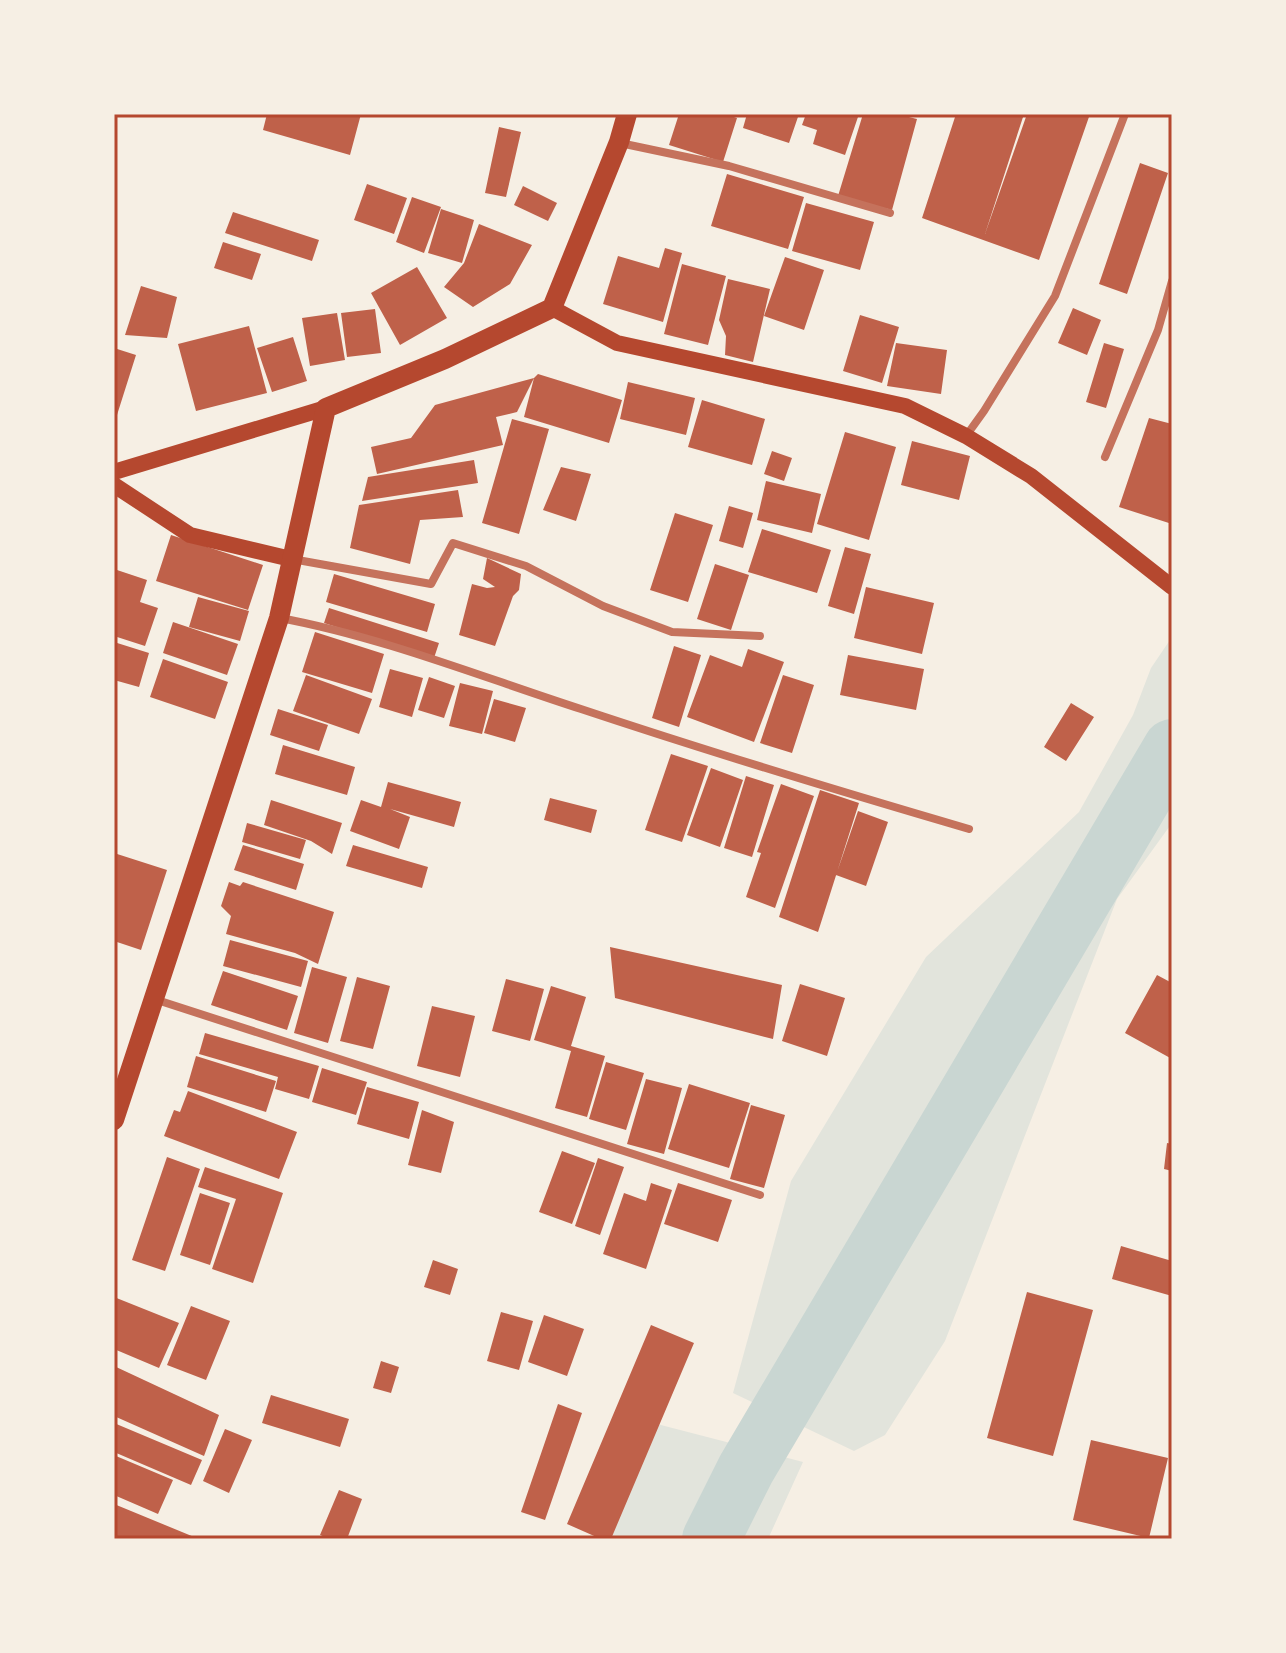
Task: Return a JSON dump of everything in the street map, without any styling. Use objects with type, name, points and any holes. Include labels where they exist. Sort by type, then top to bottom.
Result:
[{"type":"main road","points":[[114,472],[326,408],[445,359],[552,308],[619,142],[627,114]]},
{"type":"main road","points":[[552,308],[617,343],[905,406],[966,436],[1031,476],[1172,587]]},
{"type":"main road","points":[[114,1120],[279,618],[326,408]]},
{"type":"main road","points":[[114,485],[190,535],[291,559]]},
{"type":"street","points":[[966,436],[1055,296],[1125,114]]},
{"type":"street","points":[[619,142],[729,166],[890,213]]},
{"type":"street","points":[[1105,457],[1158,330],[1172,281]]},
{"type":"street","points":[[291,559],[431,584],[453,543],[526,566],[603,606],[672,632],[760,636]]},
{"type":"street","points":[[279,618],[315,624],[412,653],[796,778],[969,829]]},
{"type":"street","points":[[153,999],[760,1195]]},
{"type":"shaded area","points":[[1172,637],[1172,823],[1117,899],[945,1341],[885,1435],[854,1451],[733,1393],[791,1181],[926,957],[1079,812],[1133,715],[1151,668]]},
{"type":"shaded area","points":[[657,1424],[803,1462],[768,1539],[598,1539]]},
{"type":"building","points":[[267,114],[361,114],[350,155],[263,130]]},
{"type":"building","points":[[679,114],[725,114],[737,118],[723,162],[669,145]]},
{"type":"building","points":[[747,114],[799,114],[789,143],[743,128]]},
{"type":"building","points":[[806,114],[859,114],[845,155],[813,144],[817,130],[802,125]]},
{"type":"building","points":[[863,114],[897,114],[917,119],[892,210],[838,196]]},
{"type":"building","points":[[956,114],[1024,114],[985,234],[1027,114],[1090,114],[1039,260],[922,218]]},
{"type":"building","points":[[499,127],[521,132],[506,197],[485,193]]},
{"type":"building","points":[[1140,163],[1168,173],[1127,294],[1099,284]]},
{"type":"building","points":[[727,174],[804,197],[788,249],[711,226]]},
{"type":"building","points":[[367,184],[407,198],[394,234],[354,220]]},
{"type":"building","points":[[523,186],[557,203],[548,221],[514,205]]},
{"type":"building","points":[[412,197],[441,207],[424,253],[396,242]]},
{"type":"building","points":[[806,203],[874,222],[860,270],[792,251]]},
{"type":"building","points":[[441,209],[474,220],[462,263],[428,253]]},
{"type":"building","points":[[233,212],[319,240],[312,261],[225,233]]},
{"type":"building","points":[[479,224],[532,245],[510,284],[473,307],[444,287],[464,263]]},
{"type":"building","points":[[223,242],[261,254],[252,280],[214,268]]},
{"type":"building","points":[[665,248],[682,253],[663,322],[603,304],[618,256],[659,268]]},
{"type":"building","points":[[785,257],[824,270],[804,330],[764,316]]},
{"type":"building","points":[[682,264],[726,276],[708,345],[664,334]]},
{"type":"building","points":[[417,267],[447,318],[400,345],[371,293]]},
{"type":"building","points":[[728,279],[770,289],[753,362],[725,355],[726,336],[719,320]]},
{"type":"building","points":[[141,286],[177,297],[167,338],[125,335]]},
{"type":"building","points":[[1073,308],[1101,320],[1087,355],[1058,343]]},
{"type":"building","points":[[375,309],[381,353],[347,357],[341,313]]},
{"type":"building","points":[[337,313],[345,360],[310,366],[302,318]]},
{"type":"building","points":[[860,315],[899,327],[882,383],[843,371]]},
{"type":"building","points":[[249,326],[267,393],[196,411],[178,344]]},
{"type":"building","points":[[293,337],[307,381],[272,392],[257,348]]},
{"type":"building","points":[[896,343],[947,350],[941,394],[887,386]]},
{"type":"building","points":[[1104,343],[1124,349],[1106,408],[1086,402]]},
{"type":"building","points":[[114,348],[136,355],[117,415],[114,414]]},
{"type":"building","points":[[538,374],[622,400],[609,443],[524,417],[534,378]]},
{"type":"building","points":[[534,378],[517,412],[496,417],[503,445],[377,474],[371,447],[411,438],[435,405]]},
{"type":"building","points":[[628,382],[695,398],[686,435],[620,419]]},
{"type":"building","points":[[702,400],[765,419],[752,465],[688,447]]},
{"type":"building","points":[[1149,418],[1172,424],[1172,524],[1119,507]]},
{"type":"building","points":[[512,419],[549,429],[519,534],[482,523]]},
{"type":"building","points":[[845,432],[896,447],[869,540],[817,524]]},
{"type":"building","points":[[912,441],[970,456],[959,500],[901,485]]},
{"type":"building","points":[[772,451],[792,458],[784,481],[764,474]]},
{"type":"building","points":[[474,460],[478,483],[362,501],[368,477]]},
{"type":"building","points":[[561,467],[591,474],[576,521],[543,510]]},
{"type":"building","points":[[766,481],[821,494],[812,533],[757,520]]},
{"type":"building","points":[[458,490],[463,517],[420,520],[410,564],[350,548],[359,505]]},
{"type":"building","points":[[729,506],[753,513],[743,548],[719,541]]},
{"type":"building","points":[[675,513],[713,525],[688,602],[650,590]]},
{"type":"building","points":[[762,529],[831,550],[817,593],[748,572]]},
{"type":"building","points":[[171,535],[263,565],[248,610],[156,581]]},
{"type":"building","points":[[845,547],[871,554],[854,614],[828,606]]},
{"type":"building","points":[[487,558],[521,574],[519,590],[513,596],[495,646],[459,635],[472,584],[495,587],[483,579]]},
{"type":"building","points":[[715,564],[749,575],[731,630],[697,619]]},
{"type":"building","points":[[114,569],[147,580],[140,602],[158,608],[145,646],[114,636]]},
{"type":"building","points":[[334,574],[435,604],[427,632],[326,602]]},
{"type":"building","points":[[866,587],[934,603],[922,654],[854,638]]},
{"type":"building","points":[[198,597],[249,611],[240,641],[189,627]]},
{"type":"building","points":[[329,608],[439,643],[434,658],[324,623]]},
{"type":"building","points":[[173,622],[238,644],[227,675],[163,653]]},
{"type":"building","points":[[315,632],[384,654],[372,693],[302,672]]},
{"type":"building","points":[[114,642],[149,653],[139,687],[114,680]]},
{"type":"building","points":[[674,646],[701,655],[679,727],[652,718]]},
{"type":"building","points":[[748,649],[784,662],[754,742],[687,717],[710,655],[742,667]]},
{"type":"building","points":[[848,655],[924,669],[916,710],[840,695]]},
{"type":"building","points":[[163,659],[228,682],[215,719],[150,697]]},
{"type":"building","points":[[390,669],[423,678],[412,717],[379,707]]},
{"type":"building","points":[[306,675],[372,699],[359,734],[293,711]]},
{"type":"building","points":[[783,675],[814,685],[792,753],[760,743]]},
{"type":"building","points":[[429,677],[455,686],[444,718],[418,710]]},
{"type":"building","points":[[460,683],[493,691],[482,734],[449,726]]},
{"type":"building","points":[[494,699],[526,708],[515,742],[484,733]]},
{"type":"building","points":[[1071,703],[1094,717],[1066,761],[1044,747]]},
{"type":"building","points":[[278,709],[328,725],[319,751],[270,735]]},
{"type":"building","points":[[283,745],[355,767],[347,795],[275,774]]},
{"type":"building","points":[[671,754],[708,766],[682,842],[645,830]]},
{"type":"building","points":[[711,768],[743,780],[720,847],[687,835]]},
{"type":"building","points":[[746,776],[774,785],[752,857],[724,848]]},
{"type":"building","points":[[388,782],[461,802],[454,827],[390,809],[410,817],[399,849],[350,831],[361,800],[381,807]]},
{"type":"building","points":[[781,784],[814,796],[775,908],[746,897],[761,853],[757,852]]},
{"type":"building","points":[[820,790],[859,803],[818,932],[779,917]]},
{"type":"building","points":[[550,798],[597,810],[591,833],[544,820]]},
{"type":"building","points":[[271,800],[342,823],[332,854],[311,841],[264,825]]},
{"type":"building","points":[[858,811],[888,822],[866,886],[836,875]]},
{"type":"building","points":[[247,823],[306,840],[300,859],[242,842]]},
{"type":"building","points":[[243,845],[304,864],[296,890],[234,870]]},
{"type":"building","points":[[353,845],[428,867],[422,888],[346,866]]},
{"type":"building","points":[[114,853],[167,870],[141,950],[114,941]]},
{"type":"building","points":[[229,882],[240,886],[243,882],[334,912],[318,964],[295,953],[226,934],[231,916],[221,906]]},
{"type":"building","points":[[230,940],[308,961],[301,987],[223,966]]},
{"type":"building","points":[[610,947],[782,985],[773,1039],[615,998]]},
{"type":"building","points":[[312,967],[347,977],[328,1043],[294,1033]]},
{"type":"building","points":[[223,971],[298,996],[287,1030],[211,1005]]},
{"type":"building","points":[[1157,975],[1172,983],[1172,1059],[1125,1033]]},
{"type":"building","points":[[357,977],[390,986],[373,1049],[340,1041]]},
{"type":"building","points":[[506,979],[544,989],[530,1041],[492,1031]]},
{"type":"building","points":[[800,984],[845,998],[827,1056],[782,1041]]},
{"type":"building","points":[[551,986],[586,997],[571,1046],[605,1056],[587,1117],[555,1108],[571,1051],[534,1040]]},
{"type":"building","points":[[432,1006],[475,1016],[460,1077],[417,1066]]},
{"type":"building","points":[[205,1033],[319,1066],[309,1099],[275,1089],[278,1077],[199,1054]]},
{"type":"building","points":[[196,1056],[276,1081],[266,1112],[187,1087]]},
{"type":"building","points":[[606,1062],[644,1073],[626,1130],[589,1119]]},
{"type":"building","points":[[322,1068],[367,1082],[356,1115],[312,1102]]},
{"type":"building","points":[[646,1079],[682,1088],[664,1154],[627,1144]]},
{"type":"building","points":[[689,1084],[750,1103],[729,1168],[668,1149]]},
{"type":"building","points":[[367,1087],[419,1102],[409,1139],[357,1124]]},
{"type":"building","points":[[188,1091],[297,1132],[279,1179],[164,1136],[174,1110],[180,1112]]},
{"type":"building","points":[[751,1105],[785,1115],[764,1188],[730,1179]]},
{"type":"building","points":[[422,1110],[454,1122],[441,1173],[408,1165]]},
{"type":"building","points":[[1167,1143],[1172,1144],[1172,1171],[1164,1169]]},
{"type":"building","points":[[562,1151],[595,1163],[572,1224],[539,1212]]},
{"type":"building","points":[[167,1157],[200,1169],[165,1271],[132,1260]]},
{"type":"building","points":[[598,1158],[624,1167],[600,1235],[575,1226]]},
{"type":"building","points":[[205,1167],[283,1193],[253,1283],[212,1269],[236,1199],[198,1187]]},
{"type":"building","points":[[651,1183],[672,1190],[646,1269],[603,1254],[624,1193],[646,1201]]},
{"type":"building","points":[[678,1183],[732,1200],[718,1242],[664,1224]]},
{"type":"building","points":[[200,1193],[230,1203],[210,1265],[180,1255]]},
{"type":"building","points":[[1121,1246],[1172,1261],[1172,1296],[1112,1279]]},
{"type":"building","points":[[433,1260],[458,1269],[450,1295],[424,1287]]},
{"type":"building","points":[[1027,1292],[1093,1310],[1053,1456],[987,1438]]},
{"type":"building","points":[[114,1297],[179,1323],[159,1368],[114,1349]]},
{"type":"building","points":[[191,1306],[230,1321],[206,1380],[167,1365]]},
{"type":"building","points":[[501,1312],[533,1321],[519,1370],[487,1361]]},
{"type":"building","points":[[544,1315],[584,1329],[567,1376],[528,1362]]},
{"type":"building","points":[[651,1325],[694,1343],[611,1539],[601,1539],[567,1524]]},
{"type":"building","points":[[381,1361],[399,1367],[391,1393],[373,1388]]},
{"type":"building","points":[[114,1366],[219,1415],[204,1456],[114,1416]]},
{"type":"building","points":[[271,1395],[349,1419],[340,1447],[262,1423]]},
{"type":"building","points":[[558,1404],[582,1413],[545,1520],[521,1512]]},
{"type":"building","points":[[114,1423],[202,1460],[191,1485],[114,1452]]},
{"type":"building","points":[[225,1429],[252,1440],[229,1493],[203,1481]]},
{"type":"building","points":[[1091,1440],[1168,1458],[1149,1538],[1073,1520]]},
{"type":"building","points":[[116,1456],[173,1480],[158,1514],[114,1495]]},
{"type":"building","points":[[339,1490],[362,1499],[347,1539],[330,1539],[320,1535]]},
{"type":"building","points":[[114,1504],[199,1539],[114,1539]]},
{"type":"waterway","points":[[711,1539],[746,1469],[1172,748]]}]
